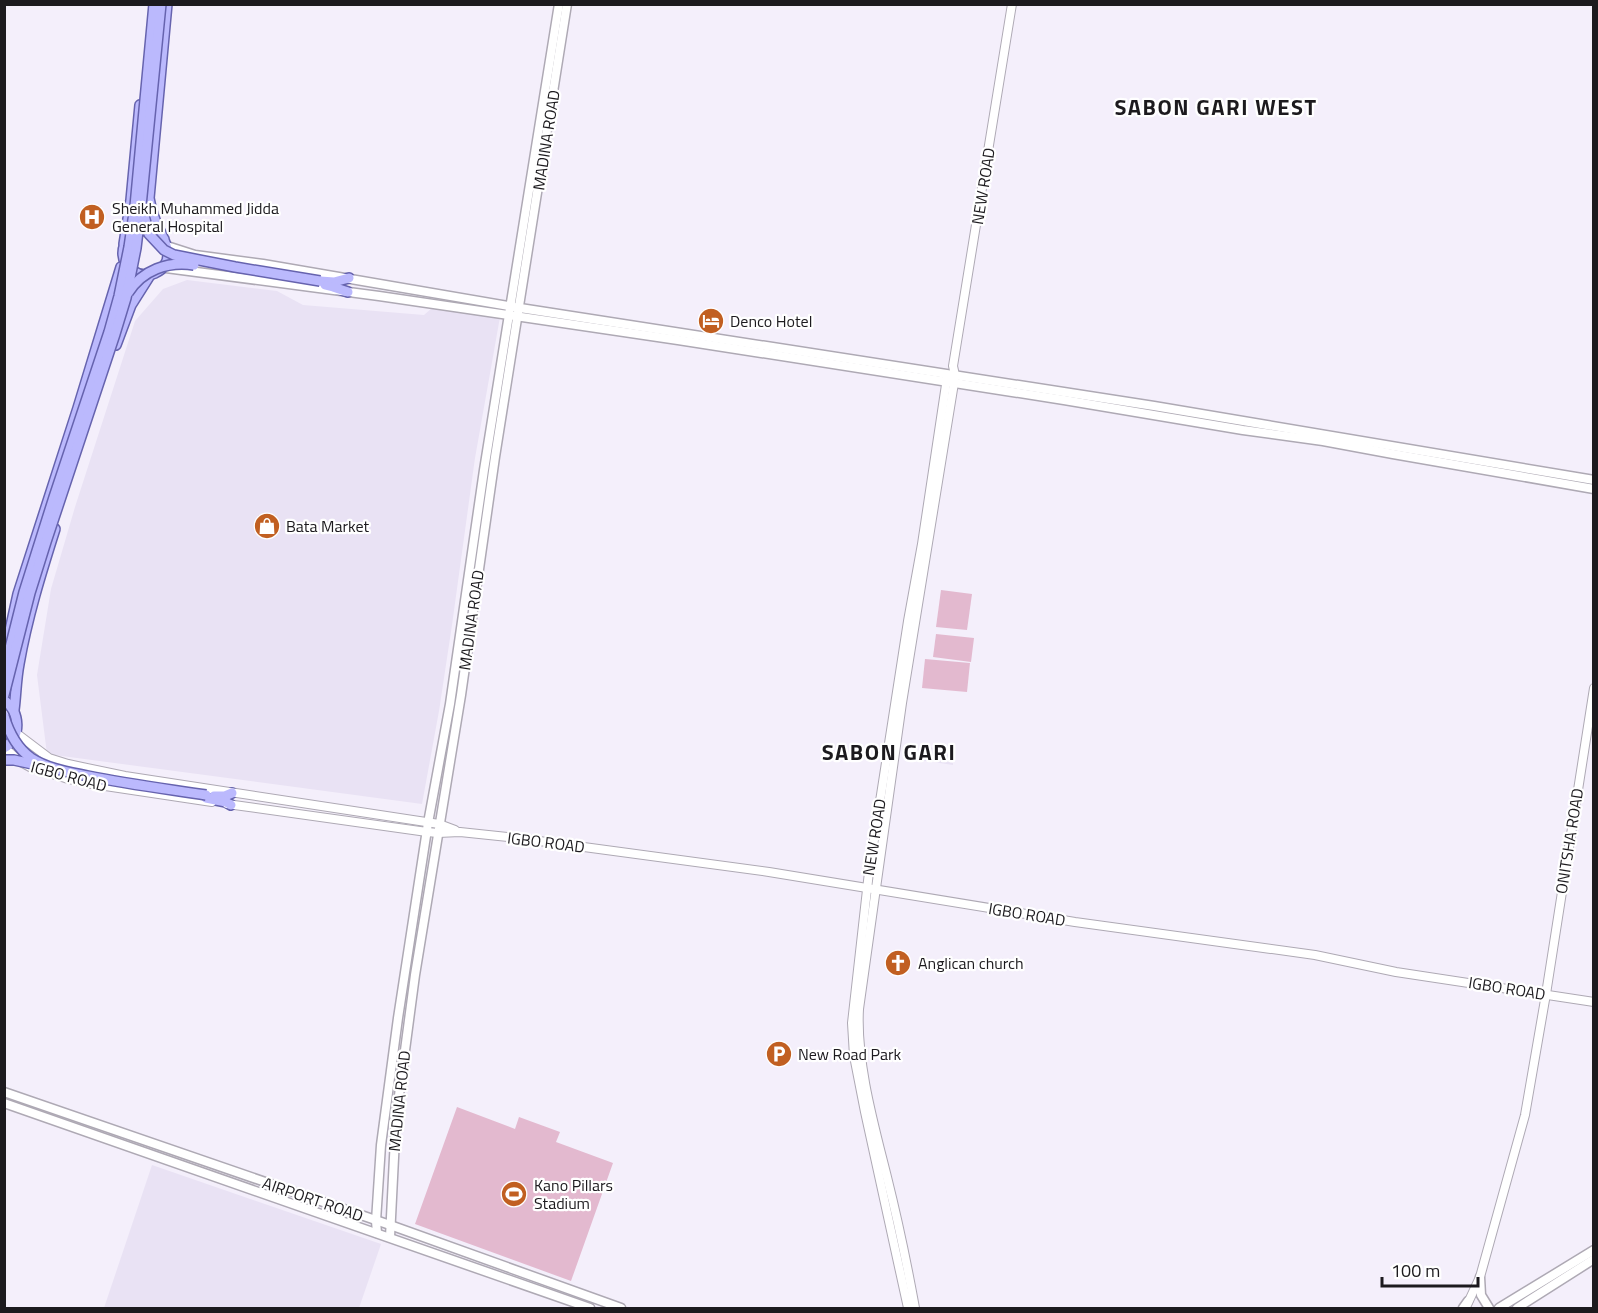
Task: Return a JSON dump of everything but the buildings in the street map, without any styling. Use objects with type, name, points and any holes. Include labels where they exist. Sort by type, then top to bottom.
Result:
[{"type":"main road","points":[[4,653],[18,594],[123,259],[152,4]]},
{"type":"main road","points":[[5,668],[24,592],[119,296],[135,206],[152,4]]},
{"type":"main road","points":[[4,695],[30,593],[126,298],[136,248],[141,206],[161,4]]},
{"type":"main road","points":[[123,259],[137,274],[150,275],[162,268],[167,259],[166,242],[151,210],[149,198],[167,4]]},
{"type":"main road","name":"MADINA ROAD","points":[[390,1238],[396,1118],[415,975],[466,663],[559,4]]},
{"type":"main road","name":"MADINA ROAD","points":[[377,1233],[376,1221],[385,1117],[428,822],[449,712],[485,462],[514,311],[567,4]]},
{"type":"main road","points":[[141,206],[149,234],[164,250],[174,255],[320,283],[348,292]]},
{"type":"main road","points":[[124,246],[134,233],[150,230],[166,242],[195,255],[349,279],[514,311]]},
{"type":"main road","points":[[126,298],[131,288],[148,273],[171,264],[188,264],[320,283],[349,279]]},
{"type":"main road","points":[[162,268],[514,311],[951,376],[1593,480]]},
{"type":"main road","points":[[5,748],[16,733],[14,710],[19,666],[41,573],[125,319],[136,295],[150,275]]},
{"type":"main road","points":[[1276,430],[1323,441],[1593,489]]},
{"type":"main road","points":[[4,700],[14,710]]},
{"type":"main road","points":[[4,716],[15,742],[22,751],[31,758],[53,768],[206,797],[231,805]]},
{"type":"main road","points":[[4,760],[28,762],[81,778],[206,797],[232,793]]},
{"type":"main road","name":"AIRPORT ROAD","points":[[4,1092],[390,1225],[621,1308]]},
{"type":"main road","name":"AIRPORT ROAD","points":[[4,1103],[590,1308]]},
{"type":"main road","points":[[1499,1308],[1593,1250]]},
{"type":"main road","points":[[1516,1308],[1593,1260]]},
{"type":"main road","points":[[1480,1277],[1481,1295],[1489,1308]]},
{"type":"street","name":"NEW ROAD","points":[[915,1308],[869,1112],[855,1037],[853,1008],[867,889],[908,621],[1012,4]]},
{"type":"street","name":"NEW ROAD","points":[[855,1037],[906,680],[929,545],[951,376]]},
{"type":"street","name":"ONITSHA ROAD","points":[[1467,1306],[1480,1277],[1521,1131],[1546,994],[1593,688]]},
{"type":"street","name":"IGBO ROAD","points":[[16,733],[48,758],[68,764],[125,776],[428,822],[439,829]]},
{"type":"street","name":"IGBO ROAD","points":[[5,748],[19,761],[30,767],[92,784],[427,832],[439,829],[769,872],[1075,922],[1315,956],[1396,972],[1593,1002]]},
{"type":"street","name":"NEW ROAD","points":[[896,1230],[908,1308]]},
{"type":"shaded area","name":"Bata Market","points":[[187,280],[277,291],[303,305],[424,315],[432,308],[500,317],[475,458],[439,711],[422,804],[47,754],[37,675],[51,589],[75,507],[135,321],[163,289]]},
{"type":"shaded area","points":[[941,590],[972,594],[967,630],[936,627]]},
{"type":"shaded area","points":[[936,634],[974,638],[971,662],[933,657]]},
{"type":"shaded area","points":[[925,659],[970,663],[967,692],[922,688]]},
{"type":"shaded area","points":[[923,746],[955,752],[954,759],[950,759],[949,762],[953,765],[920,760]]},
{"type":"shaded area","name":"Kano Pillars Stadium","points":[[457,1107],[515,1129],[519,1117],[560,1132],[556,1142],[613,1163],[571,1281],[415,1224]]},
{"type":"shaded area","points":[[152,1165],[381,1244],[359,1308],[104,1308]]},
{"type":"place","name":"Sheikh Muhammed Jidda General Hospital","points":[[92,217]]},
{"type":"place","name":"Denco Hotel","points":[[711,321]]},
{"type":"place","name":"Bata Market","points":[[267,526]]},
{"type":"place","name":"Anglican church","points":[[898,963]]},
{"type":"place","name":"New Road Park","points":[[779,1054]]},
{"type":"place","name":"Kano Pillars Stadium","points":[[514,1194]]},
{"type":"district","name":"SABON GARI WEST","points":[[1216,107]]},
{"type":"district","name":"SABON GARI","points":[[889,752]]}]
